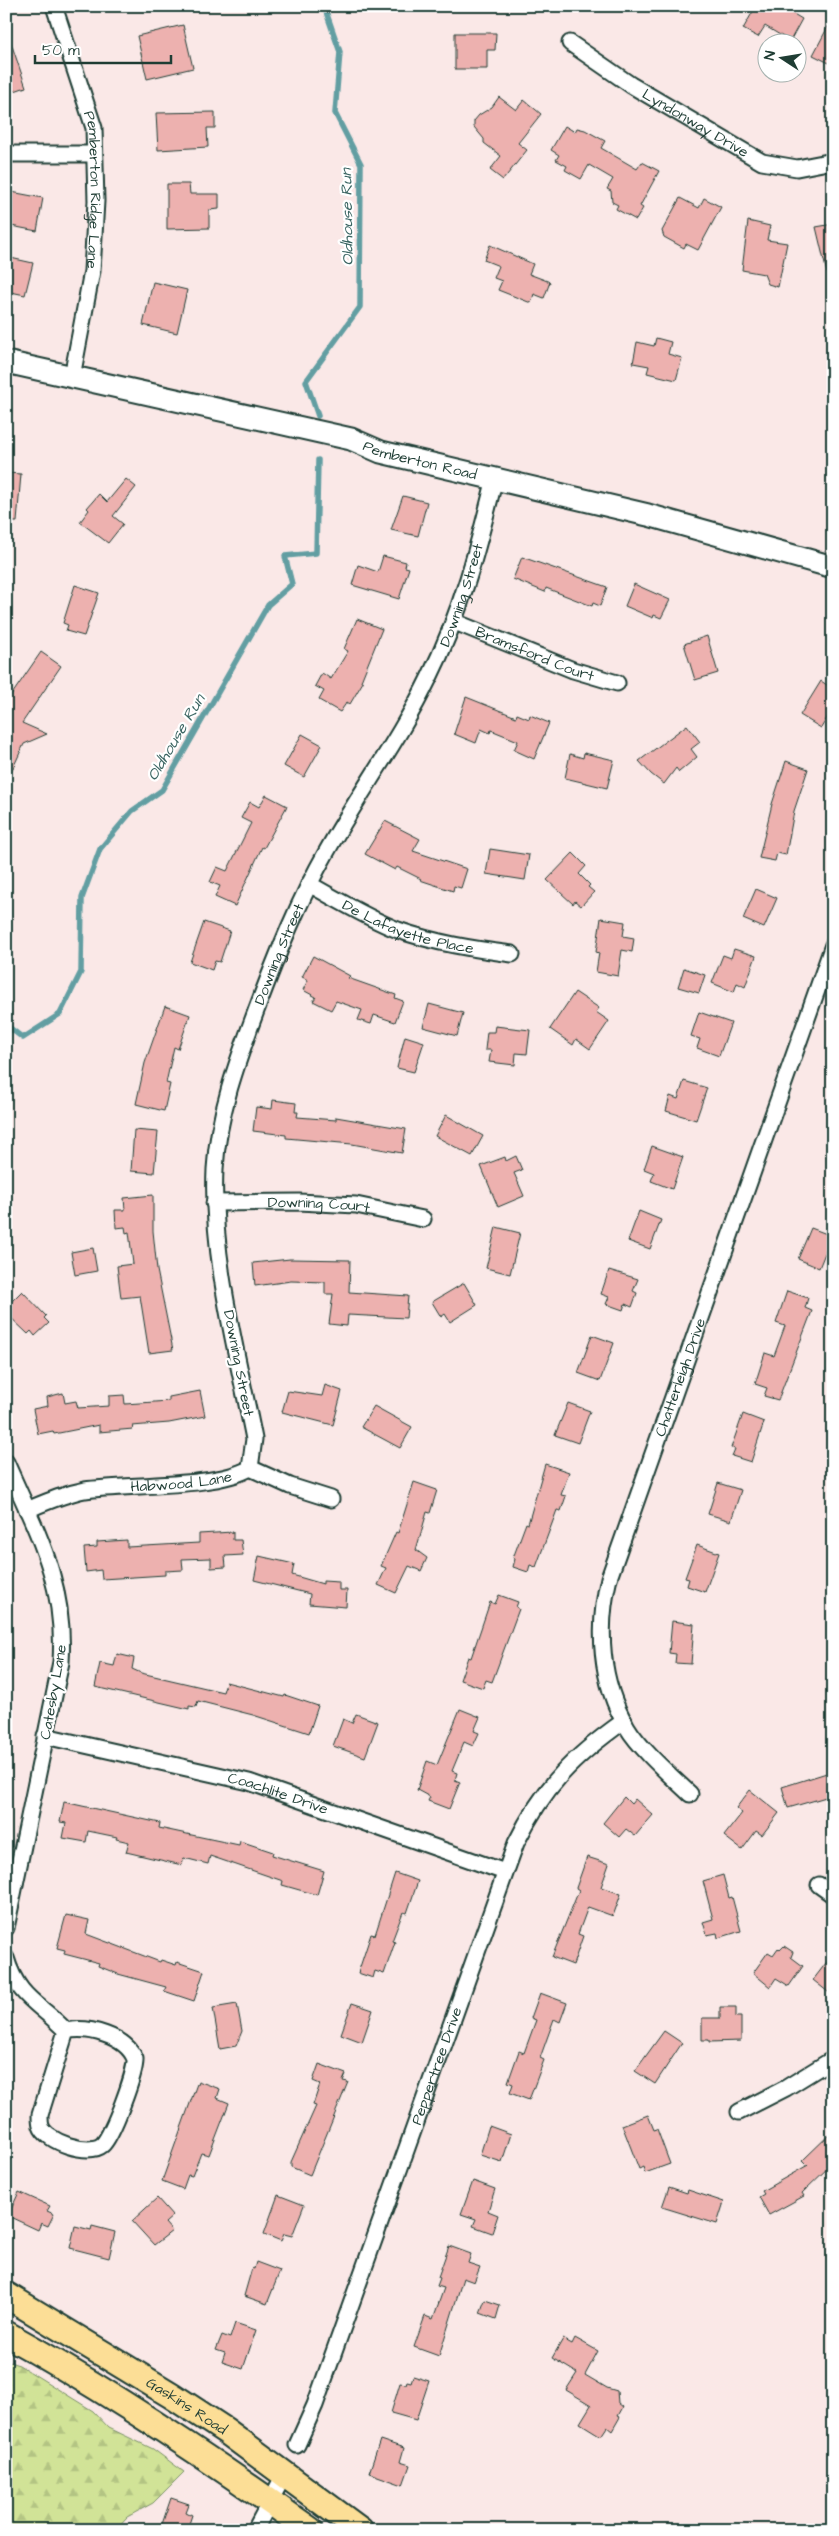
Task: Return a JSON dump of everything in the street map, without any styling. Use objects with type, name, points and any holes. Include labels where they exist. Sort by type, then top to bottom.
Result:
[{"type":"main road","name":"Gaskins Road","points":[[6,2295],[171,2395],[226,2431],[360,2530]]},
{"type":"main road","points":[[6,2334],[110,2396],[310,2530]]},
{"type":"street","name":"Pemberton Ridge Lane","points":[[54,6],[94,128],[96,202],[92,271],[72,377]]},
{"type":"street","name":"Lyndonway Drive","points":[[570,43],[631,85],[762,162],[797,168],[833,161]]},
{"type":"street","points":[[6,154],[94,154]]},
{"type":"street","name":"Pemberton Road","points":[[6,362],[352,439],[381,452],[648,515],[833,567]]},
{"type":"street","name":"Downing Street","points":[[250,1468],[254,1439],[219,1258],[214,1203],[221,1122],[236,1066],[282,940],[309,884],[404,726],[429,678],[454,622],[474,560],[495,478]]},
{"type":"street","name":"Bramsford Court","points":[[454,622],[572,670],[617,683]]},
{"type":"street","name":"De Lafayette Place","points":[[309,884],[376,920],[399,930],[459,946],[512,954]]},
{"type":"street","name":"Chatterleigh Drive","points":[[690,1794],[657,1762],[627,1727],[606,1670],[602,1647],[604,1600],[609,1578],[833,945]]},
{"type":"street","name":"Downing Court","points":[[214,1203],[299,1202],[356,1205],[423,1219]]},
{"type":"street","name":"Catesby Lane","points":[[6,1462],[51,1566],[60,1609],[62,1635],[61,1662],[6,1928]]},
{"type":"street","name":"Habwood Lane","points":[[27,1510],[56,1498],[84,1490],[210,1479],[241,1474],[250,1468],[290,1486],[331,1498]]},
{"type":"street","name":"Peppertree Drive","points":[[297,2445],[318,2396],[504,1872],[522,1829],[546,1791],[585,1749],[624,1720]]},
{"type":"street","name":"Coachlite Drive","points":[[46,1736],[249,1782],[504,1872]]},
{"type":"street","points":[[819,1885],[833,1895]]},
{"type":"street","points":[[6,1958],[11,1975],[27,1998],[52,2016],[66,2031],[91,2030],[126,2045],[135,2059],[133,2076],[107,2140],[95,2149],[80,2149],[60,2142],[50,2137],[40,2126],[40,2115],[66,2031]]},
{"type":"street","points":[[739,2112],[786,2088],[833,2059]]},
{"type":"street","points":[[256,2530],[284,2475]]},
{"type":"green space","points":[[6,2361],[19,2365],[93,2411],[109,2428],[153,2449],[184,2472],[153,2503],[127,2517],[115,2530],[6,2530]]},
{"type":"building","points":[[756,6],[780,6],[802,19],[795,32],[775,32],[765,26],[761,32],[756,32],[756,36],[743,29]]},
{"type":"building","points":[[833,17],[833,65],[813,55]]},
{"type":"building","points":[[183,25],[193,68],[147,79],[137,36]]},
{"type":"building","points":[[455,33],[496,33],[495,50],[487,50],[487,69],[455,69]]},
{"type":"building","points":[[6,37],[9,37],[26,87],[6,94]]},
{"type":"building","points":[[499,97],[516,110],[524,100],[541,114],[518,143],[527,150],[503,180],[490,170],[501,156],[484,143],[484,139],[474,127],[474,121],[479,115],[492,107]]},
{"type":"building","points":[[215,112],[215,128],[207,128],[208,147],[158,150],[156,113]]},
{"type":"building","points":[[565,126],[575,132],[577,128],[585,130],[605,141],[601,148],[637,169],[642,162],[659,171],[640,206],[643,208],[636,220],[616,209],[618,205],[612,202],[611,191],[607,189],[613,179],[589,165],[581,179],[565,170],[567,166],[556,160],[559,155],[551,150]]},
{"type":"building","points":[[167,184],[189,184],[190,194],[219,194],[219,209],[209,210],[209,228],[167,229]]},
{"type":"building","points":[[6,191],[43,198],[37,231],[6,225]]},
{"type":"building","points":[[680,198],[699,208],[704,198],[721,207],[698,250],[686,244],[684,248],[664,237],[662,231]]},
{"type":"building","points":[[748,221],[770,226],[767,240],[787,243],[778,287],[768,284],[764,274],[742,270]]},
{"type":"building","points":[[833,224],[833,272],[827,273],[816,227]]},
{"type":"building","points":[[490,245],[533,264],[529,274],[550,282],[544,298],[534,294],[531,303],[498,290],[502,281],[494,278],[499,266],[484,260]]},
{"type":"building","points":[[6,257],[33,263],[25,295],[6,291]]},
{"type":"building","points":[[153,282],[187,290],[177,333],[143,325]]},
{"type":"building","points":[[656,338],[671,342],[668,354],[682,358],[676,380],[647,373],[649,366],[633,363],[637,342],[654,346]]},
{"type":"building","points":[[6,473],[21,474],[17,522],[6,522]]},
{"type":"building","points":[[126,479],[136,487],[113,516],[123,524],[108,543],[80,522],[89,510],[87,508],[99,494],[107,502]]},
{"type":"building","points":[[403,496],[427,502],[418,536],[391,530]]},
{"type":"building","points":[[383,556],[406,562],[405,567],[409,568],[399,599],[352,585],[358,565],[378,572]]},
{"type":"building","points":[[522,557],[607,587],[600,606],[593,603],[592,606],[546,588],[545,592],[513,579]]},
{"type":"building","points":[[634,584],[670,600],[661,618],[654,615],[653,618],[625,606]]},
{"type":"building","points":[[75,585],[99,593],[84,636],[66,631],[68,625],[63,623]]},
{"type":"building","points":[[357,619],[382,629],[361,681],[363,682],[350,704],[347,702],[340,712],[319,700],[324,691],[315,686],[322,673],[331,679],[348,651],[344,649]]},
{"type":"building","points":[[707,636],[718,673],[695,680],[684,644]]},
{"type":"building","points":[[41,652],[61,666],[22,723],[47,734],[24,744],[6,783],[6,703]]},
{"type":"building","points":[[821,681],[833,689],[833,708],[821,728],[800,715]]},
{"type":"building","points":[[466,697],[516,717],[517,714],[529,719],[530,715],[549,723],[534,759],[514,750],[518,741],[491,730],[490,733],[481,729],[476,743],[454,734]]},
{"type":"building","points":[[687,725],[700,742],[691,749],[697,757],[679,772],[676,768],[664,784],[639,761]]},
{"type":"building","points":[[302,734],[322,745],[304,777],[284,766]]},
{"type":"building","points":[[584,753],[614,760],[607,788],[565,778],[570,754],[583,758]]},
{"type":"building","points":[[786,761],[808,769],[794,811],[786,855],[777,853],[775,861],[759,858],[772,804]]},
{"type":"building","points":[[266,795],[287,806],[264,848],[262,847],[235,906],[215,897],[220,886],[210,882],[217,867],[227,871],[251,823],[241,818],[250,802],[259,807]]},
{"type":"building","points":[[385,821],[420,839],[413,851],[467,869],[461,888],[454,886],[453,891],[420,880],[397,867],[395,870],[365,854]]},
{"type":"building","points":[[490,849],[529,855],[525,880],[486,874]]},
{"type":"building","points":[[573,853],[586,866],[579,874],[594,892],[581,906],[575,901],[573,904],[547,880]]},
{"type":"building","points":[[756,889],[777,898],[764,928],[743,919]]},
{"type":"building","points":[[601,918],[625,922],[623,936],[634,938],[632,952],[622,950],[618,976],[596,972],[599,953],[596,952]]},
{"type":"building","points":[[204,922],[230,931],[220,962],[215,961],[212,970],[190,962]]},
{"type":"building","points":[[734,949],[756,956],[745,987],[737,983],[734,992],[712,983],[723,955],[731,958]]},
{"type":"building","points":[[313,956],[350,976],[348,978],[396,995],[395,998],[403,1001],[395,1022],[374,1015],[371,1024],[358,1020],[362,1010],[336,1001],[331,1010],[313,1001],[316,997],[303,990],[308,980],[302,977]]},
{"type":"building","points":[[684,968],[705,975],[699,993],[678,987]]},
{"type":"building","points":[[575,992],[599,1008],[596,1012],[609,1021],[590,1049],[576,1039],[573,1045],[550,1029]]},
{"type":"building","points":[[429,1004],[463,1013],[457,1036],[423,1027]]},
{"type":"building","points":[[165,1006],[190,1015],[178,1049],[174,1047],[166,1083],[170,1084],[164,1111],[136,1104],[145,1063]]},
{"type":"building","points":[[699,1012],[731,1023],[719,1056],[697,1048],[700,1039],[691,1036]]},
{"type":"building","points":[[495,1026],[530,1030],[527,1054],[516,1053],[515,1065],[489,1062],[491,1050],[485,1050],[487,1032],[494,1032]]},
{"type":"building","points":[[405,1036],[424,1042],[414,1072],[397,1068]]},
{"type":"building","points":[[684,1081],[707,1088],[696,1120],[666,1111],[670,1096],[678,1099]]},
{"type":"building","points":[[273,1100],[296,1103],[295,1112],[298,1112],[297,1117],[336,1120],[336,1117],[406,1129],[402,1153],[352,1144],[286,1138],[286,1135],[253,1131],[256,1107],[272,1109]]},
{"type":"building","points":[[446,1115],[483,1136],[472,1156],[435,1136]]},
{"type":"building","points":[[134,1130],[158,1132],[154,1173],[131,1171]]},
{"type":"building","points":[[652,1146],[683,1157],[672,1189],[651,1181],[654,1173],[644,1169]]},
{"type":"building","points":[[516,1156],[522,1170],[514,1173],[524,1196],[498,1207],[481,1166],[505,1157],[506,1161]]},
{"type":"building","points":[[153,1195],[153,1231],[157,1270],[173,1350],[149,1353],[140,1296],[121,1298],[117,1266],[133,1264],[129,1232],[126,1233],[125,1227],[116,1228],[115,1210],[125,1210],[124,1198]]},
{"type":"building","points":[[639,1211],[661,1220],[650,1249],[628,1241]]},
{"type":"building","points":[[496,1227],[520,1233],[510,1274],[486,1268]]},
{"type":"building","points":[[811,1228],[832,1236],[819,1268],[798,1259]]},
{"type":"building","points":[[93,1248],[97,1271],[75,1275],[71,1252]]},
{"type":"building","points":[[290,1259],[350,1260],[349,1292],[408,1296],[406,1318],[348,1315],[347,1326],[329,1324],[333,1294],[325,1294],[325,1282],[291,1281],[255,1286],[253,1263]]},
{"type":"building","points":[[609,1270],[638,1279],[633,1291],[637,1293],[632,1307],[625,1304],[623,1310],[606,1304],[609,1297],[601,1294]]},
{"type":"building","points":[[464,1283],[477,1305],[450,1322],[445,1314],[441,1317],[432,1302]]},
{"type":"building","points":[[22,1291],[46,1316],[44,1318],[49,1323],[35,1336],[31,1331],[28,1334],[6,1313],[6,1307]]},
{"type":"building","points":[[787,1291],[808,1298],[805,1308],[812,1311],[778,1400],[764,1396],[767,1388],[755,1384],[765,1353],[774,1356],[785,1326],[776,1323]]},
{"type":"building","points":[[592,1335],[614,1343],[600,1381],[578,1373]]},
{"type":"building","points":[[325,1385],[342,1391],[333,1425],[282,1412],[288,1391],[322,1396]]},
{"type":"building","points":[[200,1391],[205,1416],[169,1423],[132,1426],[133,1429],[99,1432],[99,1425],[54,1434],[53,1431],[38,1434],[33,1409],[48,1406],[47,1397],[63,1393],[65,1403],[76,1401],[78,1408],[109,1406],[109,1396],[124,1395],[125,1404],[169,1401],[169,1397]]},
{"type":"building","points":[[568,1403],[590,1411],[578,1443],[555,1435]]},
{"type":"building","points":[[374,1406],[412,1427],[400,1448],[361,1427]]},
{"type":"building","points":[[743,1414],[764,1422],[751,1462],[732,1456],[735,1449],[731,1448]]},
{"type":"building","points":[[545,1464],[569,1472],[561,1495],[566,1496],[561,1511],[557,1510],[536,1567],[530,1565],[528,1572],[513,1567],[515,1559],[513,1558],[526,1523],[528,1524]]},
{"type":"building","points":[[414,1482],[437,1490],[430,1513],[427,1512],[416,1550],[427,1558],[421,1571],[409,1566],[396,1593],[378,1585],[386,1568],[381,1566],[396,1532],[398,1533]]},
{"type":"building","points":[[718,1483],[741,1490],[731,1521],[708,1514]]},
{"type":"building","points":[[233,1532],[233,1540],[241,1540],[243,1555],[225,1556],[226,1567],[211,1568],[211,1558],[182,1559],[183,1570],[165,1571],[165,1575],[102,1579],[101,1570],[86,1572],[84,1548],[97,1547],[97,1542],[127,1540],[127,1547],[199,1543],[199,1534]]},
{"type":"building","points":[[697,1545],[719,1553],[705,1592],[687,1586],[689,1579],[685,1578]]},
{"type":"building","points":[[259,1556],[294,1564],[292,1575],[323,1584],[323,1581],[339,1582],[339,1590],[347,1590],[346,1607],[309,1604],[310,1594],[254,1580]]},
{"type":"building","points":[[499,1595],[518,1602],[516,1607],[519,1609],[492,1682],[486,1680],[483,1688],[460,1680],[468,1657],[471,1658],[490,1602],[495,1604]]},
{"type":"building","points":[[672,1621],[694,1624],[691,1664],[675,1663],[676,1654],[669,1653]]},
{"type":"building","points":[[117,1654],[134,1658],[132,1669],[141,1673],[223,1692],[226,1682],[284,1697],[285,1695],[318,1706],[309,1733],[253,1715],[198,1701],[196,1707],[189,1706],[189,1709],[95,1687],[100,1663],[114,1666]]},
{"type":"building","points":[[460,1709],[480,1717],[474,1731],[479,1733],[473,1746],[464,1742],[452,1771],[457,1773],[455,1780],[460,1782],[449,1809],[428,1801],[430,1797],[417,1790],[427,1761],[437,1765]]},
{"type":"building","points":[[356,1714],[378,1722],[365,1757],[333,1746],[343,1719],[352,1723]]},
{"type":"building","points":[[833,1771],[833,1795],[788,1808],[782,1787]]},
{"type":"building","points":[[750,1790],[779,1813],[762,1835],[756,1831],[742,1850],[724,1836],[742,1813],[736,1808]]},
{"type":"building","points":[[624,1797],[631,1804],[635,1799],[653,1815],[635,1836],[626,1829],[619,1837],[603,1823]]},
{"type":"building","points":[[64,1802],[160,1823],[159,1828],[239,1845],[240,1841],[273,1852],[272,1855],[324,1871],[317,1895],[282,1885],[283,1881],[210,1856],[208,1864],[184,1858],[182,1865],[126,1852],[129,1842],[116,1839],[117,1837],[88,1831],[86,1842],[63,1838],[66,1823],[60,1822]]},
{"type":"building","points":[[587,1857],[609,1864],[601,1887],[621,1894],[613,1916],[588,1907],[578,1934],[583,1936],[573,1965],[552,1957],[579,1890],[576,1888]]},
{"type":"building","points":[[395,1873],[418,1881],[407,1913],[403,1912],[392,1941],[395,1942],[384,1974],[375,1971],[373,1978],[358,1973],[371,1934],[375,1935]]},
{"type":"building","points":[[723,1875],[729,1898],[732,1897],[741,1931],[718,1938],[717,1933],[707,1935],[703,1922],[713,1919],[703,1881]]},
{"type":"building","points":[[66,1915],[89,1920],[86,1934],[160,1962],[161,1960],[176,1965],[177,1962],[204,1971],[194,2001],[164,1991],[166,1987],[118,1974],[98,1966],[99,1963],[64,1954],[65,1950],[57,1948]]},
{"type":"building","points":[[784,1946],[793,1952],[791,1957],[803,1966],[789,1986],[776,1978],[770,1987],[753,1973],[768,1952],[773,1955],[778,1948],[780,1950]]},
{"type":"building","points":[[833,1954],[833,1996],[813,1980]]},
{"type":"building","points":[[540,1993],[567,2003],[560,2022],[554,2019],[540,2058],[544,2060],[529,2100],[510,2093],[513,2084],[508,2082],[519,2051],[524,2053],[536,2020],[531,2018]]},
{"type":"building","points":[[352,2003],[373,2010],[362,2042],[341,2034]]},
{"type":"building","points":[[237,2004],[242,2031],[236,2046],[220,2049],[213,2008]]},
{"type":"building","points":[[720,2007],[736,2007],[736,2017],[741,2017],[741,2041],[709,2042],[709,2040],[702,2040],[702,2018],[720,2018]]},
{"type":"building","points":[[664,2031],[682,2043],[655,2084],[635,2071]]},
{"type":"building","points":[[319,2064],[346,2074],[343,2081],[348,2082],[310,2175],[291,2167],[291,2162],[316,2106],[313,2105],[320,2084],[313,2081]]},
{"type":"building","points":[[198,2081],[220,2089],[217,2098],[229,2103],[209,2155],[201,2153],[192,2176],[188,2175],[183,2189],[162,2181]]},
{"type":"building","points":[[648,2115],[654,2130],[657,2129],[670,2164],[645,2173],[643,2167],[639,2169],[622,2125]]},
{"type":"building","points":[[489,2126],[511,2134],[502,2162],[480,2155]]},
{"type":"building","points":[[833,2131],[833,2163],[802,2193],[804,2196],[769,2215],[759,2197],[764,2194],[762,2191],[808,2165],[803,2160]]},
{"type":"building","points":[[473,2181],[495,2189],[488,2211],[498,2215],[492,2233],[473,2226],[476,2219],[461,2214]]},
{"type":"building","points":[[669,2187],[687,2193],[688,2190],[724,2202],[717,2224],[662,2207]]},
{"type":"building","points":[[19,2192],[50,2206],[47,2211],[54,2214],[48,2226],[41,2223],[38,2230],[8,2216]]},
{"type":"building","points":[[278,2195],[304,2205],[292,2236],[284,2234],[281,2241],[264,2234]]},
{"type":"building","points":[[157,2198],[173,2216],[165,2223],[172,2231],[154,2245],[132,2221]]},
{"type":"building","points":[[75,2226],[91,2230],[92,2226],[115,2232],[109,2258],[70,2248]]},
{"type":"building","points":[[449,2246],[471,2254],[468,2263],[480,2267],[474,2282],[463,2278],[439,2356],[414,2347],[425,2316],[433,2319],[444,2288],[437,2286],[440,2278],[438,2277]]},
{"type":"building","points":[[256,2262],[280,2271],[267,2304],[244,2296],[252,2268],[254,2269]]},
{"type":"building","points":[[485,2300],[500,2305],[496,2319],[480,2313]]},
{"type":"building","points":[[235,2323],[256,2330],[243,2369],[222,2362],[225,2353],[216,2350],[222,2335],[230,2338]]},
{"type":"building","points":[[575,2338],[598,2351],[585,2375],[607,2388],[617,2391],[618,2403],[623,2407],[612,2431],[607,2427],[601,2436],[580,2423],[591,2405],[566,2390],[577,2373],[552,2358],[563,2339],[572,2344]]},
{"type":"building","points":[[413,2376],[429,2381],[416,2420],[391,2413],[400,2383],[406,2384],[407,2381],[411,2382]]},
{"type":"building","points":[[380,2440],[404,2448],[400,2462],[410,2465],[403,2485],[369,2473]]},
{"type":"building","points":[[171,2498],[189,2504],[186,2512],[192,2515],[187,2530],[160,2530]]},
{"type":"waterway","name":"Oldhouse Run","points":[[318,416],[306,381],[360,307],[361,164],[335,113],[340,52],[324,6]]},
{"type":"waterway","name":"Oldhouse Run","points":[[6,1025],[23,1038],[60,1014],[81,972],[82,898],[100,849],[132,811],[162,790],[268,605],[292,584],[285,556],[316,553],[318,460]]}]
